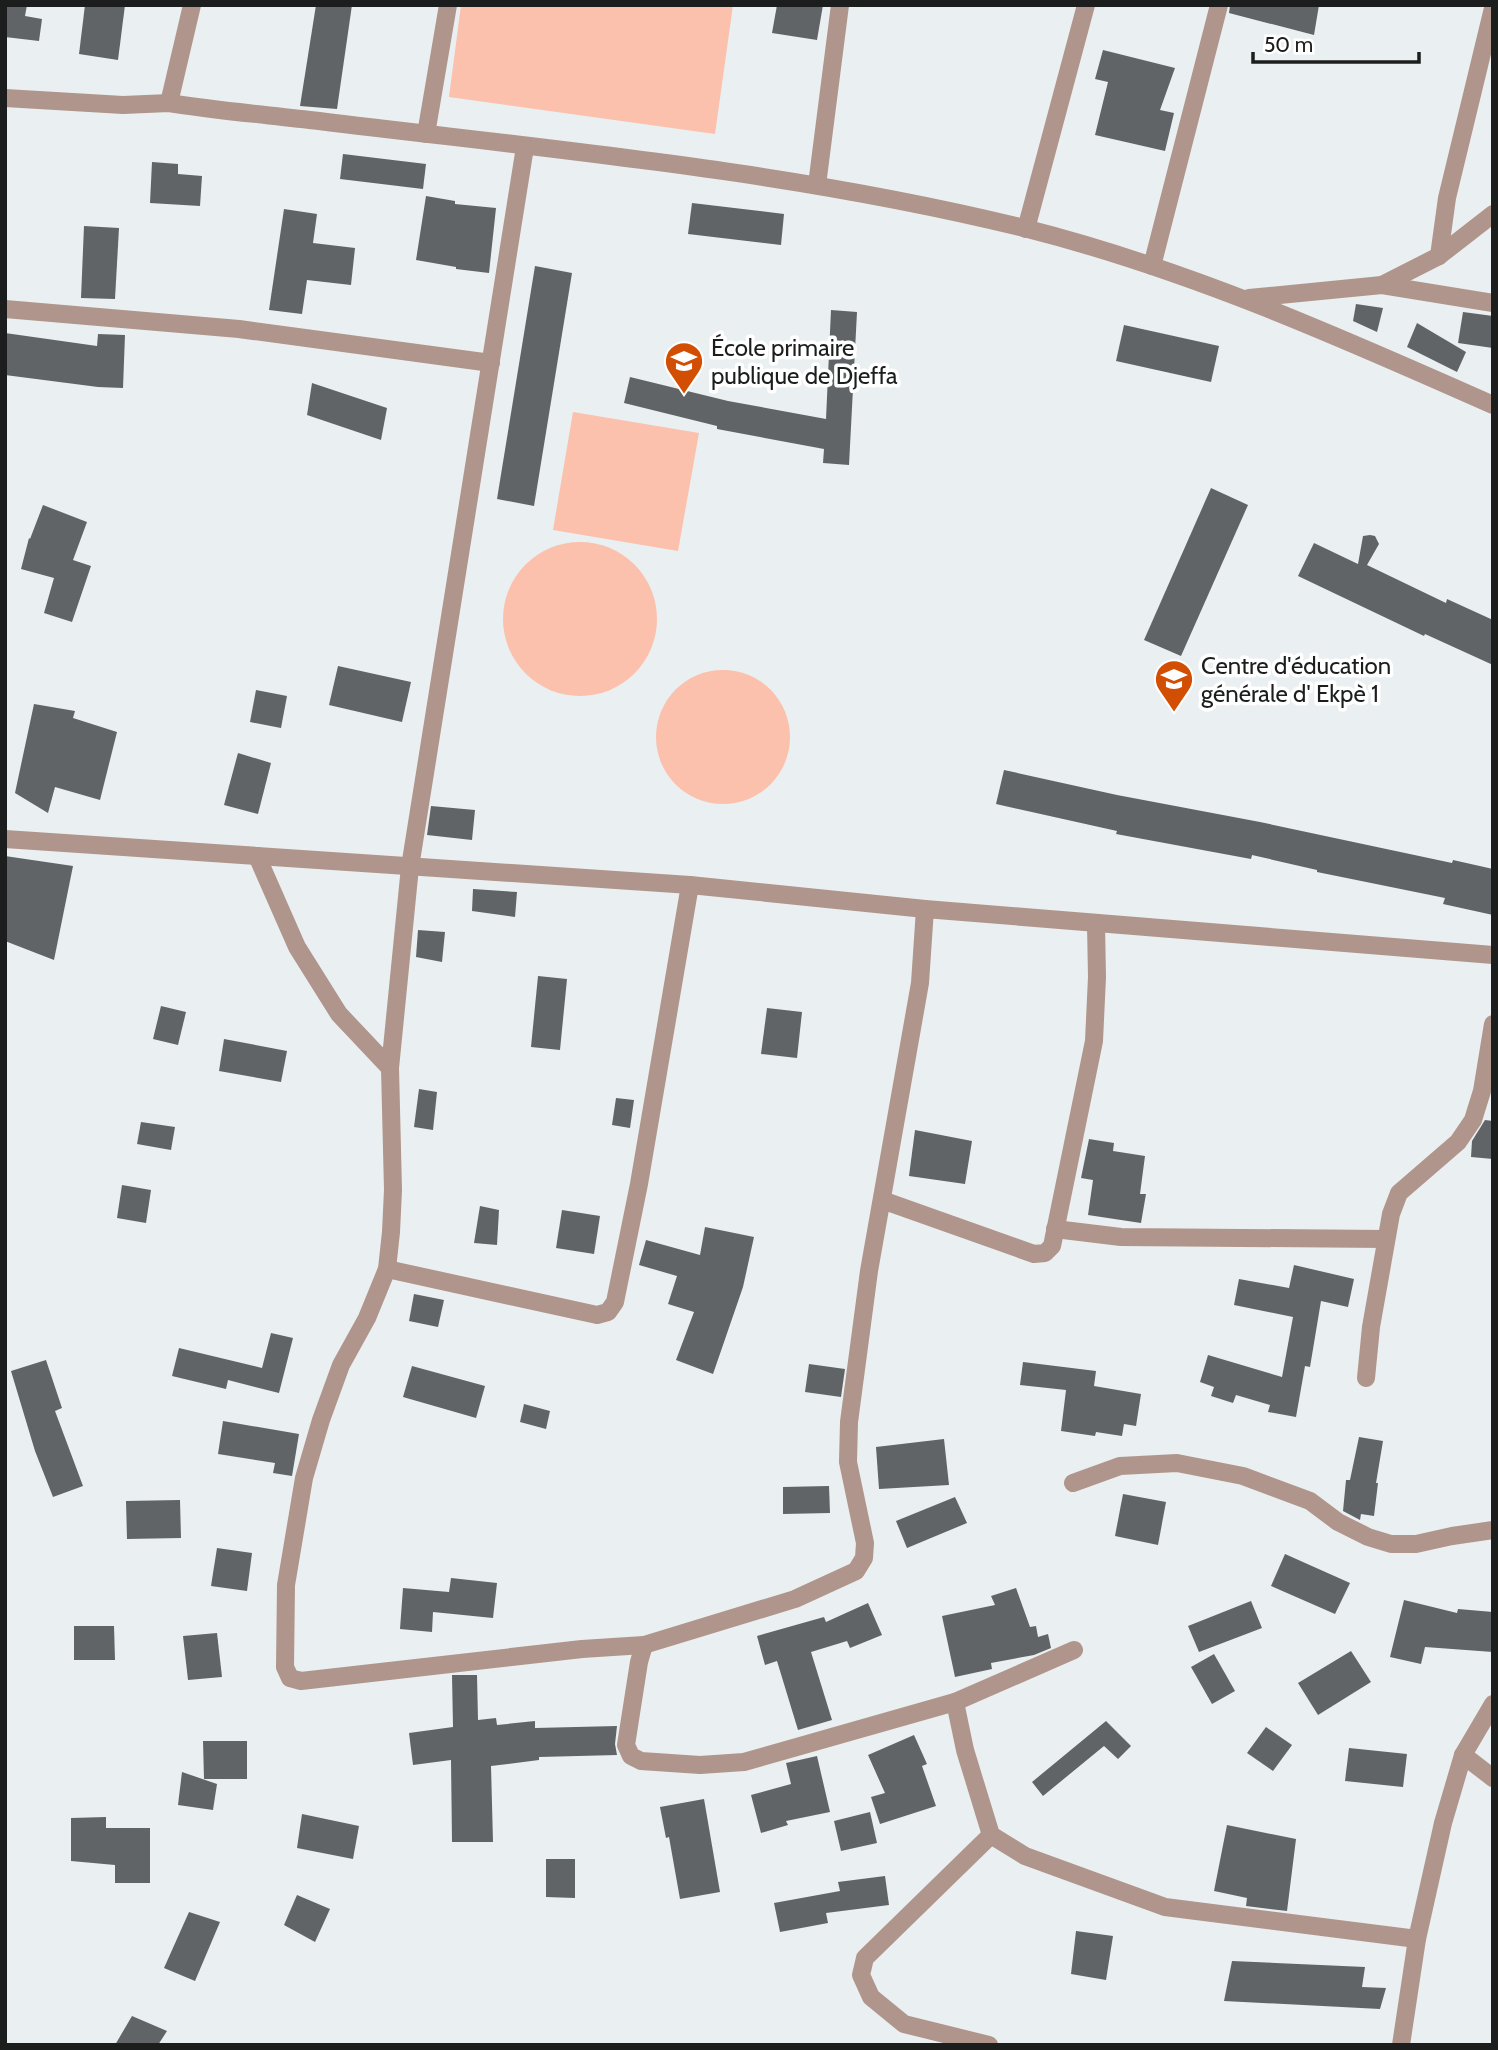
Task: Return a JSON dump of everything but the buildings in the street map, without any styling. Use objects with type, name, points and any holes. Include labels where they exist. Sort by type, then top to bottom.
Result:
[{"type":"street","points":[[169,103],[192,5]]},
{"type":"street","points":[[426,134],[448,5]]},
{"type":"street","points":[[817,185],[840,5]]},
{"type":"street","points":[[1026,229],[1086,5]]},
{"type":"street","points":[[1152,266],[1219,5]]},
{"type":"street","points":[[1439,256],[1453,172],[1493,8]]},
{"type":"street","points":[[5,98],[123,105],[169,103],[667,162],[817,185],[951,211],[1026,229],[1152,266],[1245,299],[1493,405]]},
{"type":"street","points":[[526,147],[410,867],[390,1068],[393,1191],[387,1269],[367,1318],[341,1365],[304,1478],[286,1584],[285,1667],[290,1678],[301,1681],[582,1649],[644,1645],[795,1598],[856,1571],[864,1558],[865,1543],[848,1462],[849,1422],[869,1271],[920,983],[925,909]]},
{"type":"street","points":[[1382,285],[1439,256],[1493,214]]},
{"type":"street","points":[[1245,299],[1382,285],[1493,303]]},
{"type":"street","points":[[5,309],[239,328],[491,363]]},
{"type":"street","points":[[5,839],[690,885],[1096,924],[1493,955]]},
{"type":"street","points":[[257,856],[297,947],[332,1003],[339,1014],[390,1068]]},
{"type":"street","points":[[387,1269],[597,1315],[608,1312],[615,1302],[639,1184],[690,885]]},
{"type":"street","points":[[882,1200],[1034,1254],[1045,1253],[1052,1246],[1094,1041],[1096,924]]},
{"type":"street","points":[[1366,1378],[1371,1327],[1391,1214],[1399,1193],[1458,1142],[1472,1120],[1482,1091],[1493,1024]]},
{"type":"street","points":[[1055,1228],[1121,1237],[1386,1238]]},
{"type":"street","points":[[1073,1483],[1120,1466],[1177,1463],[1243,1476],[1310,1501],[1338,1522],[1368,1537],[1391,1544],[1416,1545],[1452,1536],[1493,1531]]},
{"type":"street","points":[[644,1645],[626,1745],[631,1756],[641,1761],[700,1765],[744,1762],[955,1702],[1074,1650]]},
{"type":"street","points":[[955,1702],[965,1749],[991,1835],[1025,1856],[1166,1907],[1417,1939]]},
{"type":"street","points":[[1401,2045],[1417,1939],[1443,1824],[1463,1755],[1493,1704]]},
{"type":"street","points":[[1463,1755],[1493,1778]]},
{"type":"street","points":[[989,2045],[904,2024],[871,1997],[861,1975],[865,1958],[991,1835]]},
{"type":"shaded area","points":[[461,5],[733,5],[715,134],[449,97]]},
{"type":"shaded area","points":[[573,412],[699,433],[678,551],[553,530]]},
{"type":"shaded area","points":[[580,542],[610,548],[635,564],[651,589],[657,619],[651,649],[635,674],[610,690],[580,696],[550,690],[525,674],[509,649],[503,619],[509,589],[525,564],[550,548]]},
{"type":"shaded area","points":[[723,670],[749,675],[771,689],[785,711],[790,737],[785,763],[771,785],[749,799],[723,804],[697,799],[675,785],[661,763],[656,737],[661,711],[675,689],[697,675]]},
{"type":"place","name":"École primaire publique de Djeffa","points":[[684,395]]},
{"type":"place","name":"Centre d'éducation générale d' Ekpè 1","points":[[1174,713]]}]
